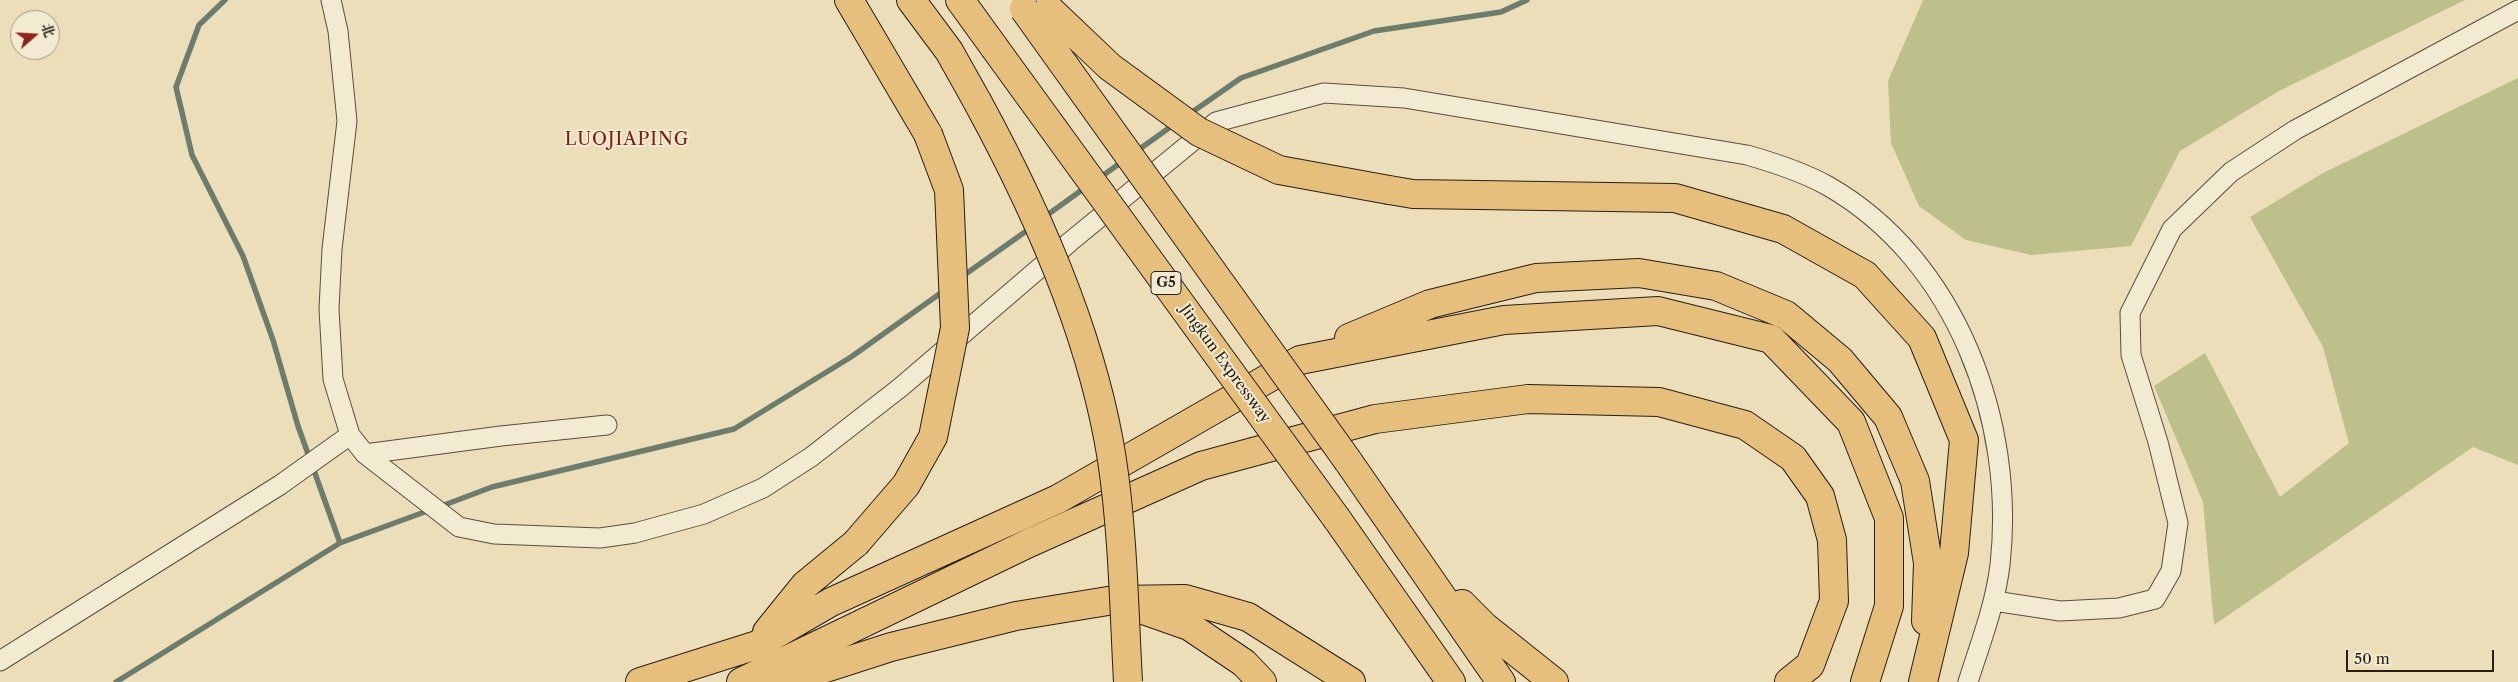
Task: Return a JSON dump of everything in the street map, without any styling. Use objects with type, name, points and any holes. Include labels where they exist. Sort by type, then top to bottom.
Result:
[{"type":"highway","points":[[757,646],[805,585],[856,543],[906,485],[933,437],[954,328],[950,190],[928,134],[849,0]]},
{"type":"highway","points":[[911,0],[949,51],[1004,151],[1048,251],[1089,355],[1112,459],[1121,544],[1128,682]]},
{"type":"highway","name":"Jingkun Expressway","points":[[960,0],[1337,519],[1451,682]]},
{"type":"highway","points":[[1033,4],[1110,67],[1199,132],[1279,170],[1413,194],[1675,198],[1782,229],[1864,275],[1922,338],[1964,440],[1954,553],[1924,681]]},
{"type":"highway","points":[[1033,4],[1500,682]]},
{"type":"highway","points":[[640,682],[757,646],[831,602],[1058,499],[1300,360],[1430,304],[1536,278],[1639,273],[1716,286],[1786,315],[1840,360],[1888,417],[1915,481],[1928,563],[1924,681]]},
{"type":"highway","points":[[1300,360],[1504,320],[1658,311],[1771,339],[1851,422],[1889,518],[1889,606],[1866,682]]},
{"type":"highway","points":[[741,682],[1029,543],[1200,466],[1375,419],[1528,399],[1660,402],[1745,425],[1793,458],[1820,496],[1832,540],[1834,601],[1810,665],[1789,682]]},
{"type":"highway","points":[[1414,556],[1485,627],[1554,682]]},
{"type":"highway","points":[[782,682],[920,640],[1016,616],[1114,600],[1185,600],[1248,617],[1351,682]]},
{"type":"highway","points":[[1114,600],[1189,626],[1244,662],[1262,682]]},
{"type":"street","points":[[331,0],[338,31],[347,121],[332,250],[330,328],[333,380],[350,435],[365,454],[459,527],[494,534],[600,538],[670,525],[737,501],[763,488],[811,457],[901,388],[1064,248],[1216,122],[1324,92],[1404,98],[1747,154],[1802,173],[1828,186],[1860,208],[1896,238],[1931,280],[1958,328],[1984,392],[1992,425],[2002,494],[2002,530],[1994,601],[1968,682]]},
{"type":"street","points":[[1994,601],[2060,611],[2119,608],[2155,599],[2171,572],[2178,524],[2158,442],[2131,355],[2130,313],[2172,229],[2231,172],[2295,130],[2518,10]]},
{"type":"street","points":[[365,454],[501,436],[607,425]]},
{"type":"street","points":[[0,661],[280,486],[350,435]]},
{"type":"green space","points":[[1923,0],[2465,0],[2279,91],[2180,151],[2131,246],[2031,255],[1966,240],[1919,206],[1891,143],[1888,81]]},
{"type":"green space","points":[[2518,78],[2518,465],[2473,447],[2214,625],[2203,502],[2154,386],[2205,353],[2280,497],[2349,443],[2323,347],[2250,217],[2323,173]]},
{"type":"waterway","points":[[225,0],[199,25],[176,87],[192,155],[243,256],[273,340],[298,426],[340,543]]},
{"type":"waterway","points":[[1188,115],[1241,78],[1374,31],[1501,12],[1527,0]]},
{"type":"waterway","points":[[1134,153],[1176,123]]},
{"type":"waterway","points":[[1098,179],[1123,161]]},
{"type":"waterway","points":[[1043,218],[1086,187]]},
{"type":"waterway","points":[[960,278],[1032,227]]},
{"type":"waterway","points":[[439,507],[492,487],[734,429],[851,357],[945,290]]},
{"type":"waterway","points":[[116,682],[340,543],[430,510]]},
{"type":"district","name":"LUOJIAPING","points":[[627,140]]}]
